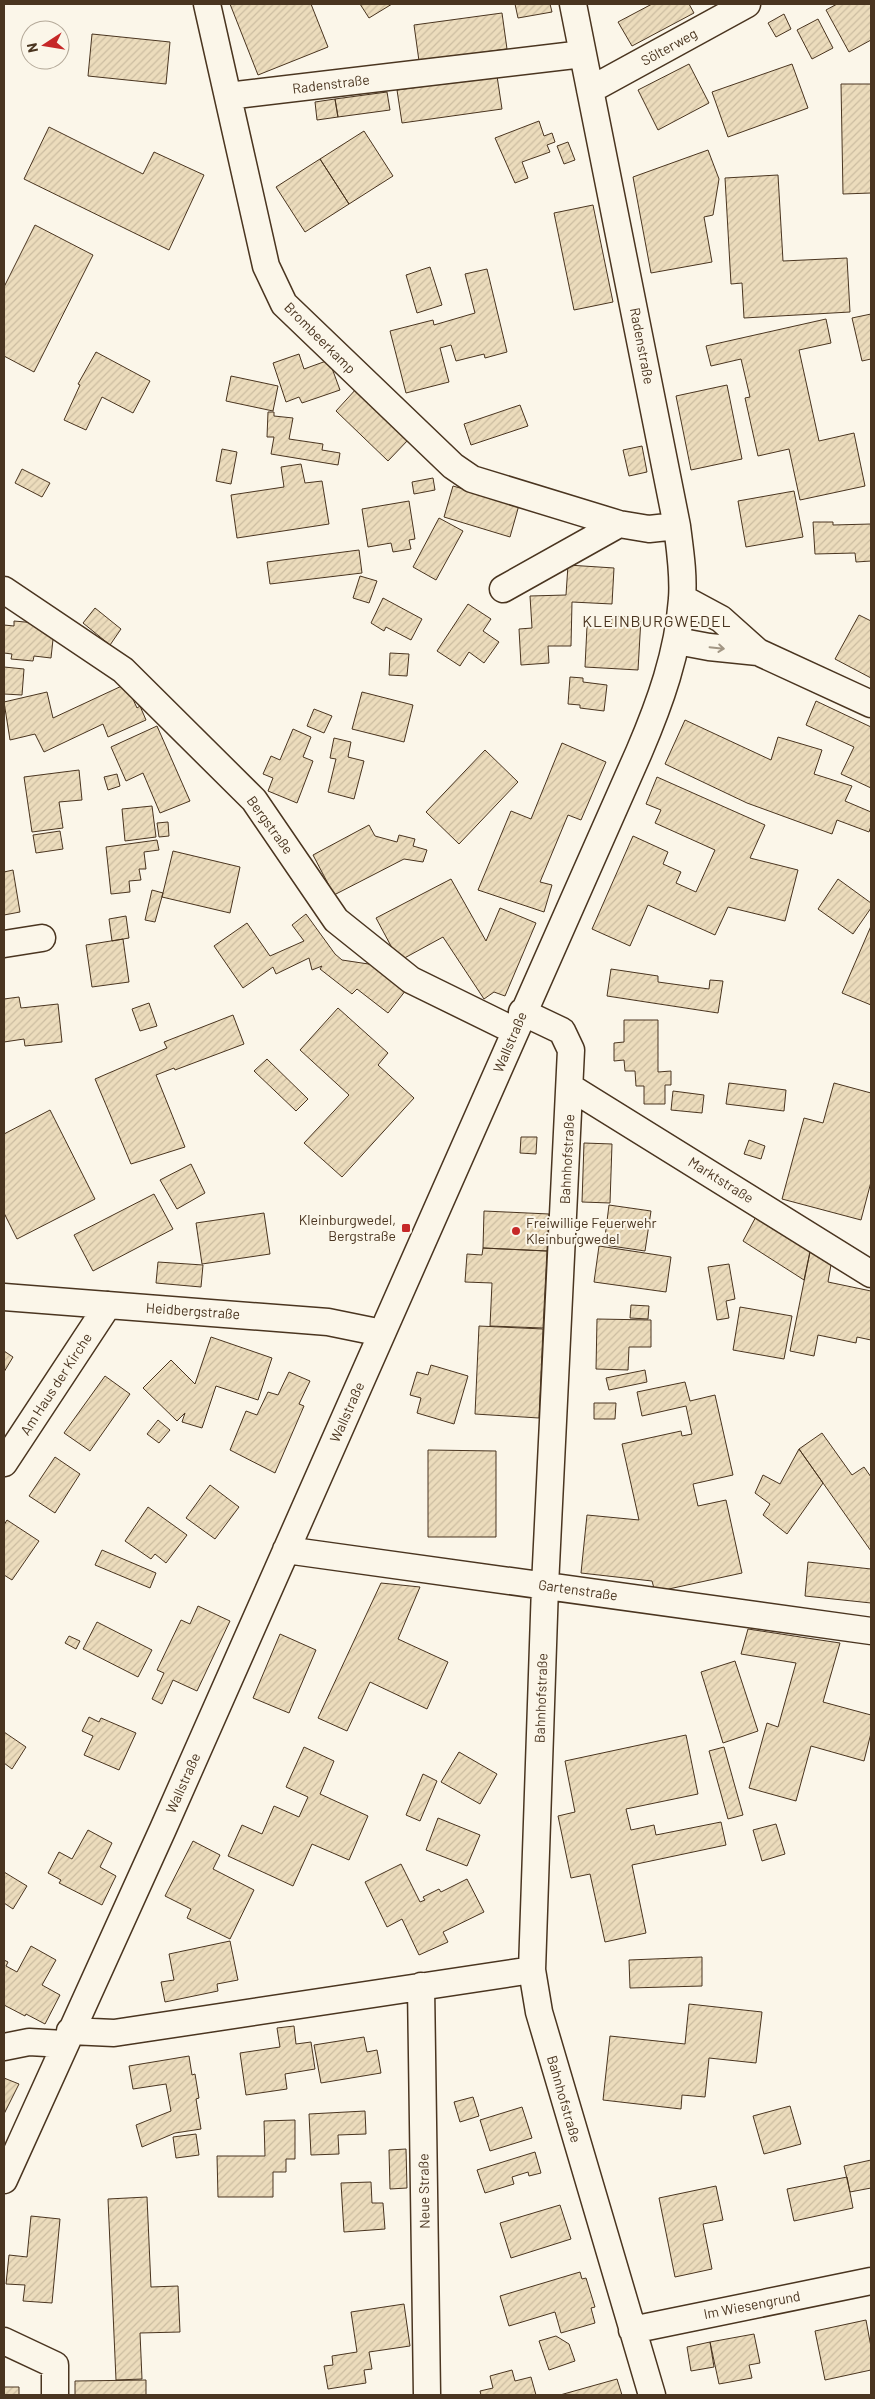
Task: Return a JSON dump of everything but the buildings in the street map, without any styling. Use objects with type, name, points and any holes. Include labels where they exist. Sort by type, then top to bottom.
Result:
[{"type":"street","name":"Brombeerkamp","points":[[207,4],[266,266],[284,304],[453,466],[472,479],[619,524],[648,529],[678,526]]},
{"type":"street","name":"Radenstraße","points":[[573,4],[678,526],[682,561],[682,598],[677,640]]},
{"type":"street","name":"Sölterweg","points":[[590,90],[747,4]]},
{"type":"street","name":"Radenstraße","points":[[228,96],[583,54]]},
{"type":"street","points":[[503,589],[619,524]]},
{"type":"street","name":"Bergstraße","points":[[4,590],[123,670],[234,780],[254,800],[336,920],[411,980],[519,1021]]},
{"type":"street","points":[[682,598],[721,619],[758,652],[871,704]]},
{"type":"street","points":[[677,640],[709,647],[758,652]]},
{"type":"street","name":"Wallstraße","points":[[4,2180],[163,1828],[656,712],[677,640]]},
{"type":"street","points":[[4,944],[42,938]]},
{"type":"street","name":"Bahnhofstraße","points":[[519,1021],[562,1031],[571,1050],[545,1586],[532,1970],[539,2012],[652,2395]]},
{"type":"street","name":"Marktstraße","points":[[570,1087],[871,1274]]},
{"type":"street","name":"Heidbergstraße","points":[[4,1297],[328,1322],[382,1333]]},
{"type":"street","name":"Am Haus der Kirche","points":[[4,1463],[108,1305]]},
{"type":"street","name":"Gartenstraße","points":[[286,1550],[871,1631]]},
{"type":"street","points":[[4,2047],[67,2037],[114,2033],[532,1970]]},
{"type":"street","name":"Neue Straße","points":[[421,1986],[426,2395]]},
{"type":"street","name":"Im Wiesengrund","points":[[632,2330],[871,2281]]},
{"type":"street","points":[[4,2341],[55,2365],[55,2395]]},
{"type":"place","name":"Kleinburgwedel, Bergstraße","points":[[406,1228]]},
{"type":"place","name":"Freiwillige Feuerwehr Kleinburgwedel","points":[[516,1231]]},
{"type":"district","name":"KLEINBURGWEDEL","points":[[657,621]]}]
